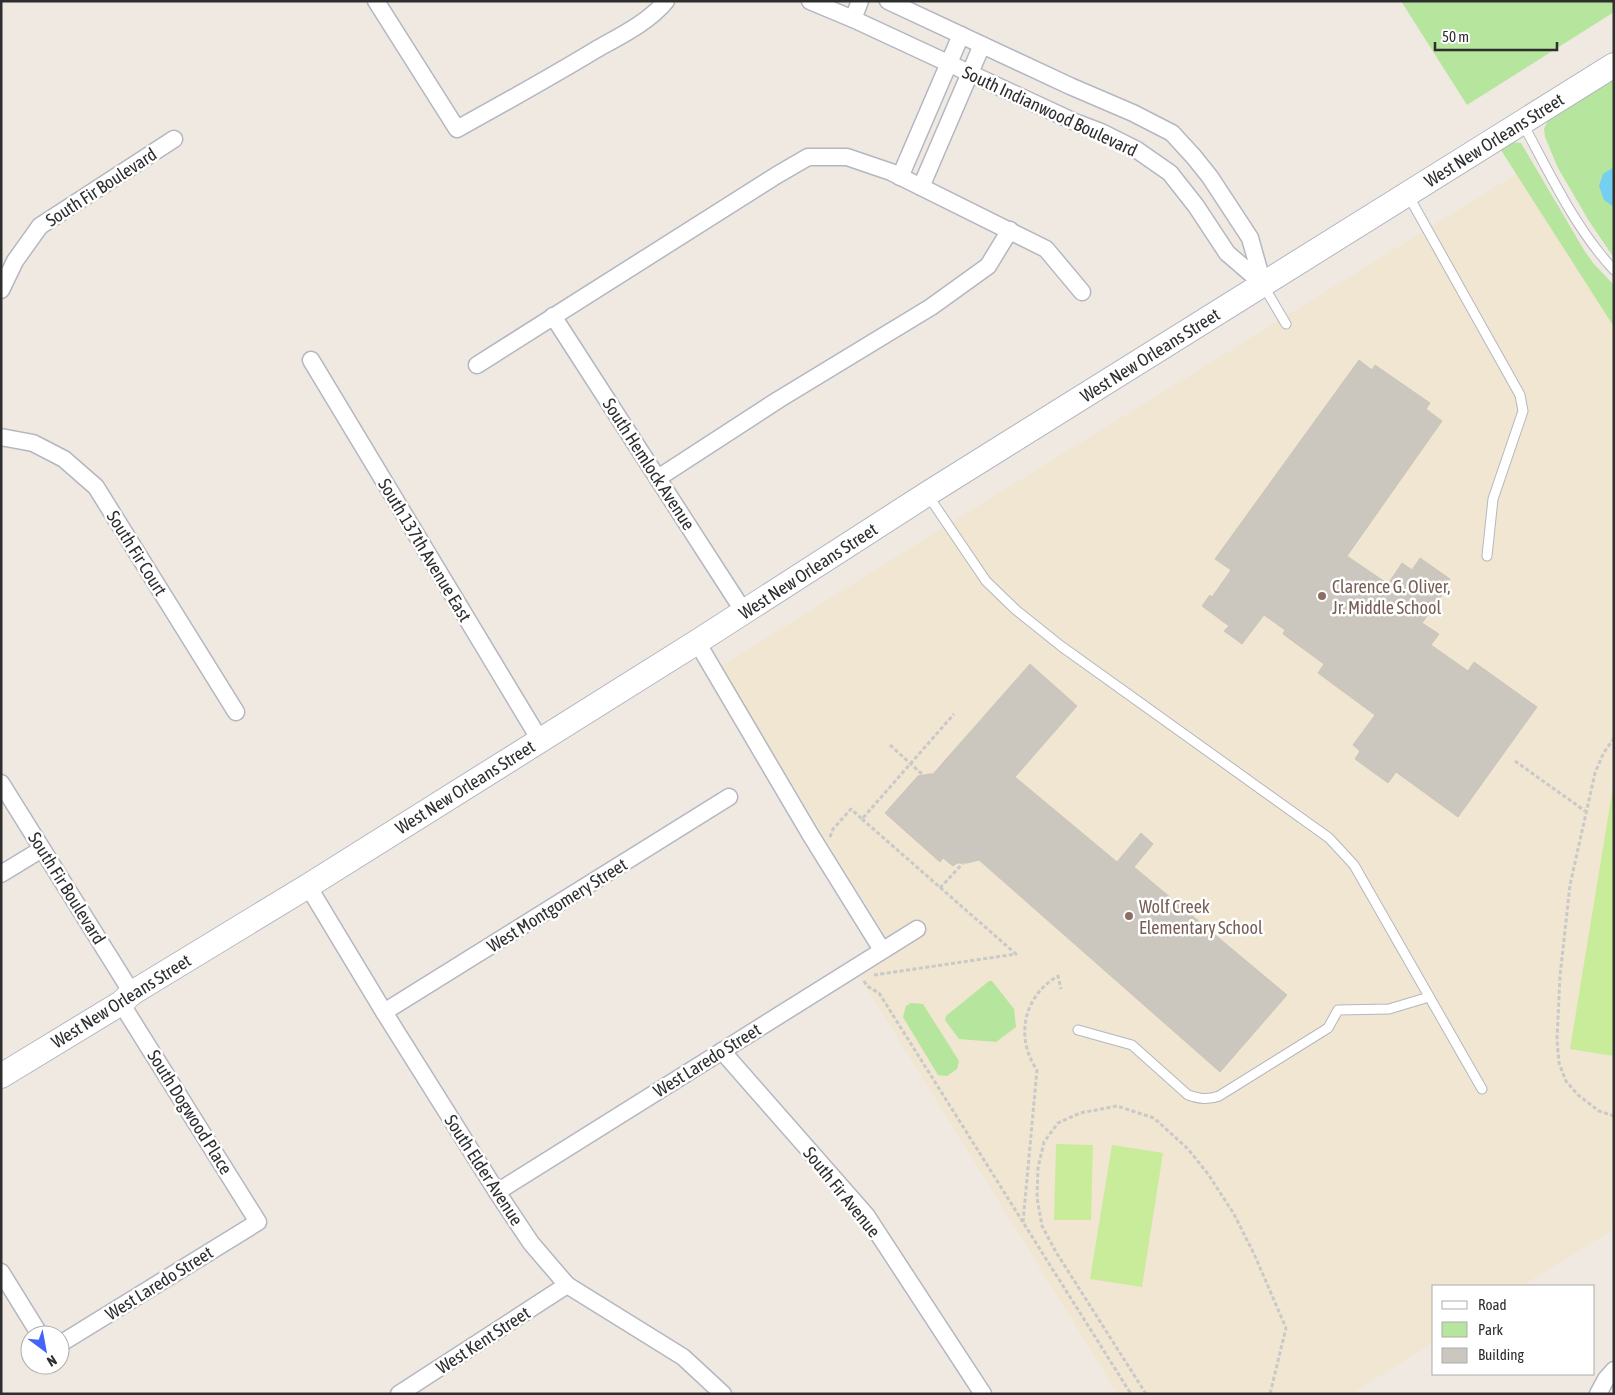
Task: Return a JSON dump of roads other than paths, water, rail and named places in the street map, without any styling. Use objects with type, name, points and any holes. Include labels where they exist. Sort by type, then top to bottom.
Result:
[{"type":"street","points":[[376,1],[457,129],[620,35],[657,12],[666,1]]},
{"type":"street","name":"South Indianwood Boulevard","points":[[810,1],[1078,123],[1109,135],[1137,150],[1170,173],[1196,206],[1227,253],[1262,284]]},
{"type":"street","points":[[853,19],[860,1]]},
{"type":"street","name":"South Indianwood Boulevard","points":[[888,1],[1070,86],[1133,113],[1172,133],[1210,177],[1250,238],[1262,284]]},
{"type":"street","points":[[900,177],[961,35]]},
{"type":"street","points":[[921,187],[982,45]]},
{"type":"street","name":"West New Orleans Street","points":[[1,1076],[308,886],[697,642],[927,494],[1614,65]]},
{"type":"street","points":[[923,122],[944,132]]},
{"type":"street","name":"South Fir Boulevard","points":[[1,290],[15,261],[40,226],[174,139]]},
{"type":"street","points":[[477,365],[808,157],[846,157],[900,177],[1010,230],[1046,249],[1082,292]]},
{"type":"street","points":[[1170,173],[1194,157]]},
{"type":"street","points":[[658,478],[778,400],[931,307],[988,266],[1010,230]]},
{"type":"street","name":"South Hemlock Avenue","points":[[553,316],[744,612]]},
{"type":"street","name":"South 137th Avenue East","points":[[311,360],[540,740]]},
{"type":"street","name":"South Fir Court","points":[[1,437],[33,443],[64,459],[96,487],[236,712]]},
{"type":"street","points":[[697,642],[810,834],[882,950]]},
{"type":"street","name":"South Fir Boulevard","points":[[1,782],[42,849],[127,998]]},
{"type":"street","name":"West Montgomery Street","points":[[384,1012],[730,797]]},
{"type":"street","points":[[1,874],[42,849]]},
{"type":"street","name":"South Elder Avenue","points":[[308,886],[384,1012],[531,1243],[567,1285],[683,1357],[723,1394]]},
{"type":"street","name":"West Laredo Street","points":[[497,1192],[917,929]]},
{"type":"street","name":"South Dogwood Place","points":[[127,998],[258,1222]]},
{"type":"street","name":"South Fir Avenue","points":[[722,1051],[866,1215],[982,1394]]},
{"type":"street","name":"West Laredo Street","points":[[70,1338],[258,1222]]},
{"type":"street","points":[[1,1272],[34,1325]]},
{"type":"street","name":"West Kent Street","points":[[399,1394],[567,1285]]},
{"type":"street","points":[[1598,1394],[1606,1379],[1614,1370]]},
{"type":"lane","points":[[1522,123],[1583,230],[1601,256],[1614,270]]},
{"type":"lane","points":[[1408,194],[1520,395],[1523,411],[1493,499],[1487,556]]},
{"type":"lane","points":[[1262,284],[1286,324]]},
{"type":"lane","points":[[927,494],[986,581],[1016,610],[1068,652],[1329,838],[1354,865],[1482,1089]]},
{"type":"lane","points":[[1078,1030],[1132,1045],[1188,1095],[1200,1099],[1210,1099],[1219,1096],[1328,1028],[1338,1010],[1389,1009],[1429,997]]},
{"type":"water","points":[[1614,167],[1614,207],[1604,200],[1599,186],[1603,174]]},
{"type":"place","name":"Clarence G. Oliver, Jr. Middle School","points":[[1322,596]]},
{"type":"place","name":"Wolf Creek Elementary School","points":[[1129,916]]}]
